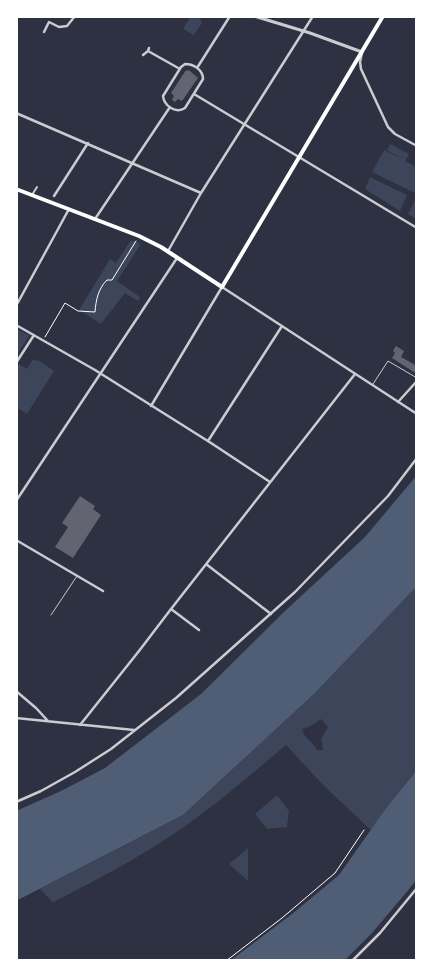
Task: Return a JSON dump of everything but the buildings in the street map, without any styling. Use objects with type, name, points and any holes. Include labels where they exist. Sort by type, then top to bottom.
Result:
[{"type":"main road","points":[[16,189],[139,236],[168,252],[222,287],[383,16]]},
{"type":"street","points":[[44,32],[52,16]]},
{"type":"street","points":[[50,22],[59,27],[67,26],[74,16]]},
{"type":"street","points":[[196,68],[230,16]]},
{"type":"street","points":[[254,16],[362,52],[361,69],[388,127],[395,134],[417,146]]},
{"type":"street","points":[[168,252],[201,193],[313,16]]},
{"type":"street","points":[[143,55],[148,50],[180,69]]},
{"type":"street","points":[[191,64],[196,68],[201,71],[203,78],[182,110],[176,111],[164,103],[163,96],[182,66],[191,64]]},
{"type":"street","points":[[194,94],[417,228]]},
{"type":"street","points":[[95,219],[170,107]]},
{"type":"street","points":[[16,113],[201,193]]},
{"type":"street","points":[[54,196],[88,143]]},
{"type":"street","points":[[32,195],[37,187]]},
{"type":"street","points":[[16,306],[68,209]]},
{"type":"street","points":[[16,501],[177,258]]},
{"type":"street","points":[[152,406],[222,287],[417,414]]},
{"type":"street","points":[[16,325],[152,406],[270,482]]},
{"type":"street","points":[[208,441],[282,326]]},
{"type":"street","points":[[16,363],[34,335]]},
{"type":"street","points":[[80,725],[355,374]]},
{"type":"street","points":[[398,402],[417,380]]},
{"type":"street","points":[[16,802],[41,791],[111,750],[176,698],[309,578],[388,496],[417,458]]},
{"type":"street","points":[[16,540],[103,591]]},
{"type":"street","points":[[206,564],[271,614]]},
{"type":"street","points":[[171,609],[200,630]]},
{"type":"street","points":[[16,691],[48,721]]},
{"type":"street","points":[[16,718],[136,730]]},
{"type":"street","points":[[352,961],[380,933],[417,888]]},
{"type":"lane","points":[[372,384],[388,361],[417,380]]},
{"type":"lane","points":[[51,615],[78,576]]},
{"type":"path","points":[[43,340],[64,303],[78,311],[95,312],[96,302],[103,284],[107,280],[112,280],[139,236]]},
{"type":"path","points":[[226,961],[335,874],[364,830]]},
{"type":"shaded area","points":[[191,16],[197,17],[202,23],[194,35],[183,29]]},
{"type":"shaded area","points":[[390,144],[409,154],[405,161],[417,167],[417,194],[372,172],[384,150],[403,159],[387,150]]},
{"type":"shaded area","points":[[370,177],[407,195],[400,211],[365,189]]},
{"type":"shaded area","points":[[415,200],[417,201],[417,220],[408,214]]},
{"type":"shaded area","points":[[131,240],[141,244],[117,281],[140,297],[138,301],[125,293],[101,324],[79,310],[110,259],[116,263]]},
{"type":"shaded area","points":[[16,329],[29,335],[17,354],[16,353]]},
{"type":"shaded area","points":[[33,359],[38,360],[54,371],[27,414],[16,407],[16,369],[19,364],[27,369]]},
{"type":"shaded area","points":[[417,475],[417,586],[315,693],[183,815],[16,901],[16,811],[61,791],[105,768],[201,694],[286,610],[365,537]]},
{"type":"shaded area","points":[[417,586],[417,770],[371,830],[324,786],[286,745],[203,813],[141,855],[53,902],[40,889],[183,815],[315,693]],"holes":[[[321,719],[328,727],[321,739],[323,750],[317,750],[305,736],[302,729]]]},
{"type":"shaded area","points":[[417,770],[417,879],[372,933],[344,961],[230,961],[292,914],[339,875],[384,811]]},
{"type":"shaded area","points":[[277,795],[289,811],[287,827],[267,829],[255,814]]},
{"type":"shaded area","points":[[248,848],[248,881],[229,864]]}]
